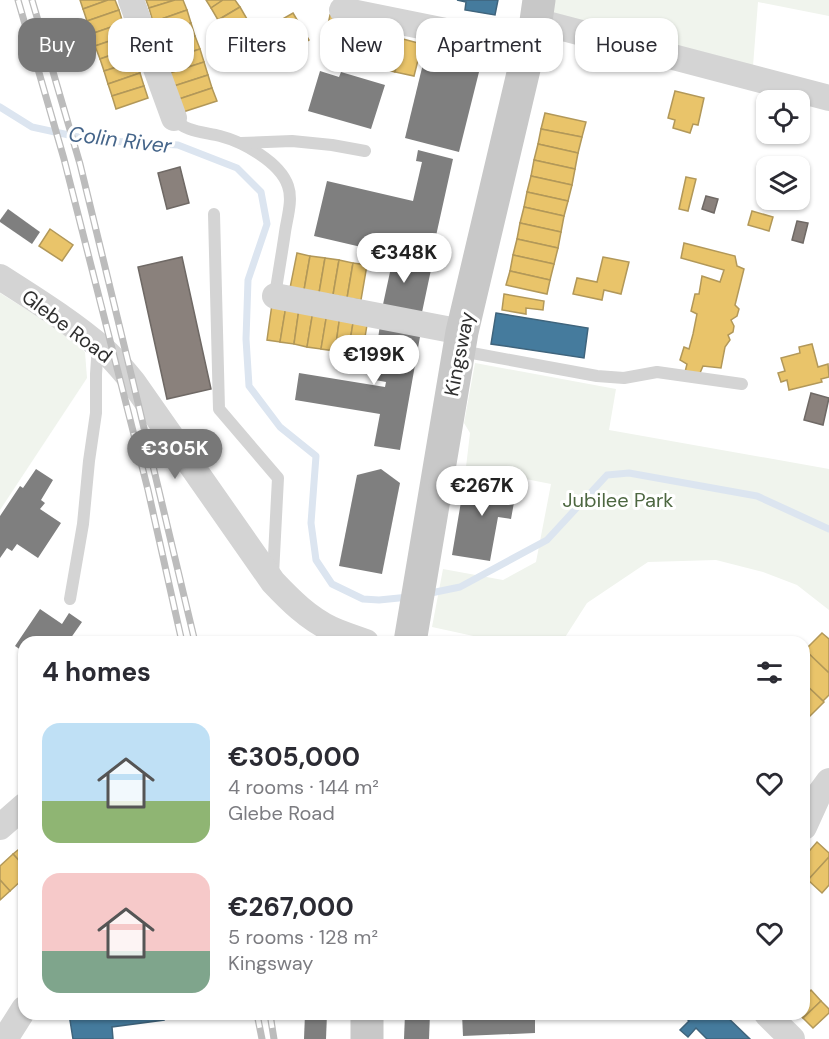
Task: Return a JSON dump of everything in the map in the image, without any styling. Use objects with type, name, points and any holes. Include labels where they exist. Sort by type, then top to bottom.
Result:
[{"type":"main road","name":"Kingsway","points":[[412,628],[460,341],[523,72]]},
{"type":"main road","points":[[367,1020],[367,1039]]},
{"type":"street","points":[[131,0],[174,118]]},
{"type":"street","points":[[342,10],[461,18]]},
{"type":"street","points":[[563,30],[829,98]]},
{"type":"street","name":"Glebe Road","points":[[0,277],[98,345],[114,360],[134,382],[285,596],[310,616],[330,628],[351,636]]},
{"type":"street","points":[[275,296],[460,341]]},
{"type":"street","points":[[810,821],[822,810],[818,796],[829,781]]},
{"type":"street","points":[[0,827],[18,811]]},
{"type":"street","points":[[5,1039],[18,1018]]},
{"type":"street","points":[[773,1020],[792,1039]]},
{"type":"lane","points":[[174,118],[178,124],[187,129],[223,137],[256,151],[274,166],[288,186],[290,202],[275,296]]},
{"type":"lane","points":[[237,143],[292,141],[365,151]]},
{"type":"lane","points":[[214,214],[219,409],[278,478],[273,582]]},
{"type":"lane","points":[[460,341],[597,376],[624,378],[657,372],[742,384]]},
{"type":"lane","points":[[70,599],[83,524],[96,413],[98,345]]},
{"type":"green space","points":[[555,0],[829,0],[829,16],[758,2],[753,66],[678,46],[678,18],[575,20],[553,14]]},
{"type":"green space","points":[[0,293],[64,333],[85,352],[87,378],[0,510]]},
{"type":"green space","name":"Jubilee Park","points":[[475,363],[616,389],[609,430],[829,469],[829,610],[797,585],[763,572],[716,560],[648,562],[587,603],[566,636],[473,636],[432,627],[443,569],[503,580],[536,562],[551,484],[466,467],[470,433],[464,423]]},
{"type":"building: Homes","points":[[80,0],[108,0],[83,9]]},
{"type":"building: Homes","points":[[108,0],[115,0],[119,10],[96,18],[86,18],[83,9]]},
{"type":"building: Homes","points":[[146,0],[175,0],[149,8]]},
{"type":"building: Homes","points":[[175,0],[183,0],[187,10],[164,18],[152,18],[149,8]]},
{"type":"building: Homes","points":[[206,0],[223,0],[211,8]]},
{"type":"building: Homes","points":[[223,0],[235,0],[240,7],[221,18],[217,18],[211,8]]},
{"type":"building: Homes","points":[[240,7],[246,18],[221,18]]},
{"type":"building: Homes","points":[[119,10],[121,18],[108,18],[108,28],[96,32],[96,18]]},
{"type":"building: Homes","points":[[187,10],[189,18],[164,18]]},
{"type":"building: Homes","points":[[293,13],[296,18],[284,18]]},
{"type":"building: Homes","points":[[108,28],[108,42],[96,46],[96,32]]},
{"type":"building: Homes","points":[[194,36],[200,49],[194,51]]},
{"type":"building: Homes","points":[[404,39],[416,42],[414,76],[395,72],[404,72]]},
{"type":"building: Homes","points":[[108,42],[108,56],[100,59],[96,46]]},
{"type":"building: Homes","points":[[200,49],[204,62],[194,65],[194,51]]},
{"type":"building: Homes","points":[[108,56],[108,70],[104,71],[100,59]]},
{"type":"building: Homes","points":[[204,62],[208,75],[174,86],[170,73],[194,72],[194,65]]},
{"type":"building: Homes","points":[[108,70],[108,72],[140,73],[108,84],[104,71]]},
{"type":"building: Homes","points":[[140,73],[144,86],[112,96],[108,84]]},
{"type":"building: Homes","points":[[208,75],[212,88],[179,99],[174,86]]},
{"type":"building: Homes","points":[[144,86],[148,98],[116,109],[112,96]]},
{"type":"building: Homes","points":[[212,88],[217,101],[183,112],[179,99]]},
{"type":"building: Homes","points":[[675,91],[704,98],[698,125],[693,124],[690,133],[673,128],[675,120],[668,118]]},
{"type":"building: Homes","points":[[545,113],[586,122],[582,137],[541,129]]},
{"type":"building: Homes","points":[[541,129],[582,137],[578,153],[538,144]]},
{"type":"building: Homes","points":[[538,144],[578,153],[575,169],[534,160]]},
{"type":"building: Homes","points":[[534,160],[575,169],[572,185],[531,176]]},
{"type":"building: Homes","points":[[531,176],[572,185],[568,201],[527,192]]},
{"type":"building: Homes","points":[[686,177],[696,179],[688,211],[679,209]]},
{"type":"building: Homes","points":[[527,192],[568,201],[564,216],[524,207]]},
{"type":"building: Homes","points":[[524,207],[564,216],[561,232],[520,223]]},
{"type":"building: Homes","points":[[752,211],[773,217],[769,231],[748,225]]},
{"type":"building: Homes","points":[[520,223],[561,232],[558,248],[517,239]]},
{"type":"building: Homes","points":[[50,229],[73,245],[62,261],[39,246]]},
{"type":"building: Homes","points":[[517,239],[558,248],[554,264],[513,255]]},
{"type":"building: Homes","points":[[684,243],[735,256],[737,266],[744,269],[735,305],[739,309],[737,316],[731,320],[734,326],[733,332],[728,335],[730,340],[725,347],[721,368],[703,366],[700,373],[685,372],[687,364],[680,360],[684,347],[689,349],[693,334],[697,314],[691,311],[695,294],[699,294],[702,276],[720,282],[724,270],[681,258]]},
{"type":"building: Homes","points":[[297,253],[310,256],[304,290],[290,288]]},
{"type":"building: Homes","points":[[513,255],[554,264],[550,280],[510,271]]},
{"type":"building: Homes","points":[[310,256],[325,258],[319,293],[304,290]]},
{"type":"building: Homes","points":[[603,257],[629,262],[621,294],[604,290],[602,300],[573,294],[577,278],[597,282]]},
{"type":"building: Homes","points":[[325,258],[339,260],[333,295],[319,293]]},
{"type":"building: Homes","points":[[339,260],[353,263],[347,298],[333,295]]},
{"type":"building: Homes","points":[[353,263],[367,265],[361,300],[347,298]]},
{"type":"building: Homes","points":[[510,271],[550,280],[547,294],[506,285]]},
{"type":"building: Homes","points":[[504,294],[544,301],[543,310],[526,308],[526,314],[502,310]]},
{"type":"building: Homes","points":[[272,304],[286,306],[280,342],[267,340]]},
{"type":"building: Homes","points":[[286,306],[299,309],[294,344],[280,342]]},
{"type":"building: Homes","points":[[299,309],[313,311],[307,347],[294,344]]},
{"type":"building: Homes","points":[[313,311],[327,313],[321,349],[307,347]]},
{"type":"building: Homes","points":[[327,313],[340,315],[335,351],[321,349]]},
{"type":"building: Homes","points":[[340,315],[354,317],[348,353],[335,351]]},
{"type":"building: Homes","points":[[354,317],[368,319],[362,355],[348,353]]},
{"type":"building: Homes","points":[[812,344],[818,367],[828,364],[829,377],[821,379],[822,382],[789,390],[787,380],[781,382],[778,373],[785,371],[781,358],[800,353],[799,347]]},
{"type":"building: Homes","points":[[822,633],[829,639],[829,673],[810,655],[810,645]]},
{"type":"building: Homes","points":[[810,655],[829,673],[829,695],[823,701],[810,689]]},
{"type":"building: Homes","points":[[810,689],[824,702],[810,716]]},
{"type":"building: Homes","points":[[817,842],[829,853],[829,857],[810,878],[810,850]]},
{"type":"building: Homes","points":[[18,850],[18,859],[13,854]]},
{"type":"building: Homes","points":[[13,854],[18,859],[18,884],[10,891],[0,880],[0,866]]},
{"type":"building: Homes","points":[[829,857],[829,885],[822,893],[810,882],[810,878]]},
{"type":"building: Homes","points":[[0,880],[10,891],[0,900]]},
{"type":"building: Homes","points":[[810,991],[821,1001],[810,1011]]},
{"type":"building: Homes","points":[[821,1001],[829,1009],[829,1013],[813,1028],[805,1020],[810,1020],[810,1011]]},
{"type":"building: Public","points":[[457,0],[498,0],[495,15],[465,10],[466,2]]},
{"type":"building: Public","points":[[496,313],[588,328],[584,358],[491,344]]},
{"type":"building: Public","points":[[70,1020],[164,1020],[112,1027],[113,1039],[73,1039]]},
{"type":"building: Public","points":[[730,1020],[750,1039],[707,1039],[696,1028],[688,1037],[680,1030],[689,1021]]},
{"type":"building: Industry","points":[[180,167],[189,203],[167,209],[158,173]]},
{"type":"building: Industry","points":[[706,196],[718,199],[714,213],[702,209]]},
{"type":"building: Industry","points":[[797,221],[808,223],[803,243],[792,240]]},
{"type":"building: Industry","points":[[182,257],[211,389],[167,399],[138,267]]},
{"type":"building: Industry","points":[[811,393],[829,398],[823,425],[804,420]]},
{"type":"building: Other","points":[[320,71],[339,77],[341,72],[385,85],[371,129],[308,111]]},
{"type":"building: Other","points":[[421,72],[479,72],[459,152],[405,138]]},
{"type":"building: Other","points":[[418,150],[453,159],[430,263],[314,236],[327,181],[413,201],[422,162],[416,161]]},
{"type":"building: Other","points":[[8,209],[40,232],[32,244],[0,222]]},
{"type":"building: Other","points":[[373,254],[432,265],[421,317],[382,309],[390,272],[370,268]]},
{"type":"building: Other","points":[[380,325],[421,331],[400,450],[374,446],[380,414],[295,400],[299,373],[385,387],[386,382],[370,379],[374,356],[389,358],[390,354],[376,352]]},
{"type":"building: Other","points":[[36,469],[53,480],[41,500],[45,503],[40,509],[61,523],[38,558],[17,544],[12,551],[7,548],[0,558],[0,516],[20,486],[23,488]]},
{"type":"building: Other","points":[[381,469],[400,483],[382,574],[339,566],[357,475]]},
{"type":"building: Other","points":[[465,478],[517,486],[511,519],[498,517],[490,561],[452,555]]},
{"type":"building: Other","points":[[40,609],[62,624],[69,613],[82,622],[72,636],[22,636]]},
{"type":"building: Other","points":[[305,1020],[327,1020],[326,1039],[304,1039]]},
{"type":"building: Other","points":[[405,1020],[430,1020],[429,1039],[404,1039]]},
{"type":"building: Other","points":[[462,1020],[535,1020],[535,1033],[463,1036]]},
{"type":"waterway","name":"Colin River","points":[[0,107],[32,127],[92,140],[178,145],[237,168],[261,192],[267,224],[248,280],[246,339],[249,386],[280,427],[316,456],[311,523],[316,560],[332,584],[363,599],[409,597]]},
{"type":"waterway","name":"Colin River","points":[[426,594],[460,587],[547,540],[607,475],[629,473],[757,496],[829,529]]},
{"type":"railway","points":[[18,0],[64,159],[148,490],[181,636]]},
{"type":"railway","points":[[32,0],[80,164],[194,636]]},
{"type":"railway","points":[[258,1020],[262,1039]]},
{"type":"railway","points":[[271,1020],[274,1039]]}]
